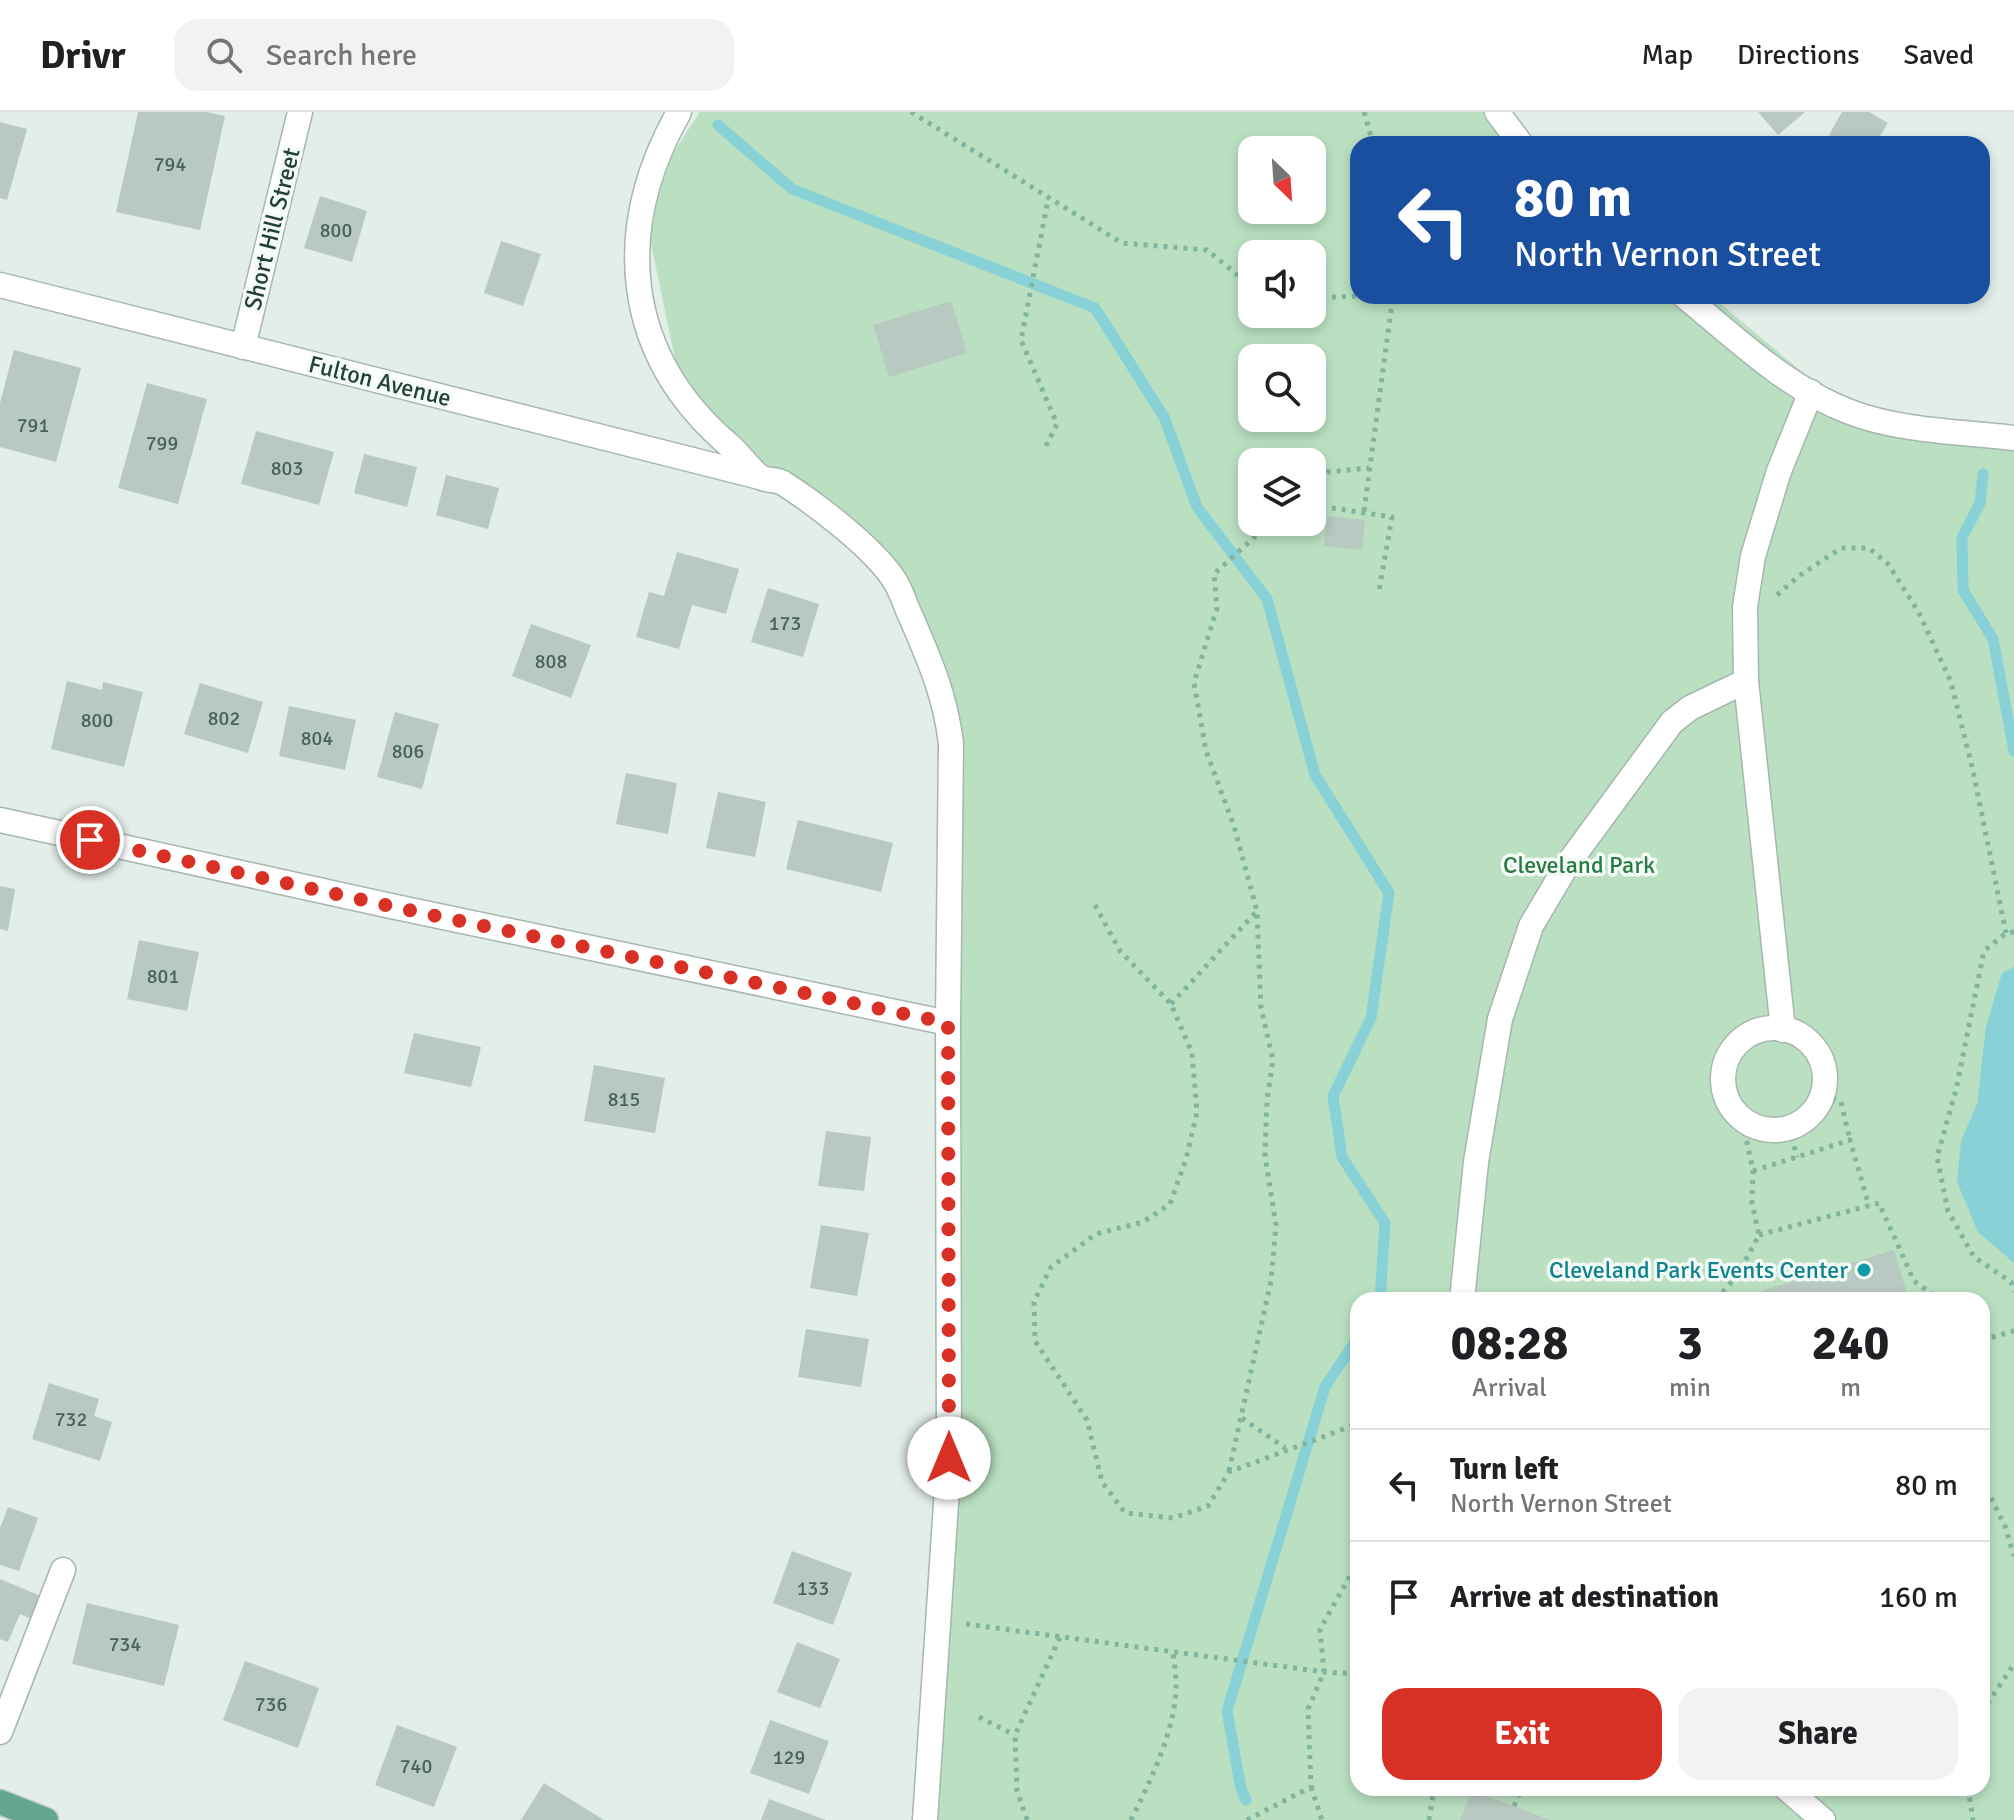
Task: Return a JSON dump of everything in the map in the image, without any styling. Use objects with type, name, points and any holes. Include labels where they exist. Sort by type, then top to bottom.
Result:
[{"type":"main road","points":[[0,1802],[46,1820]]},
{"type":"street","name":"Short Hill Street","points":[[243,347],[300,112]]},
{"type":"street","points":[[679,112],[663,140],[642,200],[636,241],[638,283],[646,324],[662,363],[683,398],[710,430],[744,458],[760,477],[780,481],[821,511],[894,579],[936,674],[947,708],[951,743],[949,1458],[925,1820]]},
{"type":"street","points":[[1497,112],[1515,136]]},
{"type":"street","name":"Fulton Avenue","points":[[0,285],[760,477]]},
{"type":"street","points":[[1693,304],[1750,353],[1811,392],[1850,412],[1891,423],[2014,438]]},
{"type":"street","points":[[1783,1030],[1746,681],[1745,607],[1753,556],[1779,471],[1811,392]]},
{"type":"street","points":[[1463,1292],[1476,1162],[1500,1019],[1531,926],[1567,865],[1672,722],[1690,708],[1746,681]]},
{"type":"street","points":[[0,820],[407,910],[948,1023]]},
{"type":"street","points":[[1783,1030],[1789,1030],[1809,1042],[1820,1056],[1825,1071],[1823,1094],[1810,1116],[1789,1127],[1774,1130],[1756,1127],[1742,1119],[1725,1094],[1723,1076],[1726,1063],[1742,1040],[1758,1031],[1783,1030]]},
{"type":"street","points":[[0,1732],[63,1570]]},
{"type":"street","points":[[1795,1796],[1823,1820]]},
{"type":"path","points":[[911,112],[1048,200],[1122,243],[1207,250],[1238,275]]},
{"type":"path","points":[[1364,112],[1371,136]]},
{"type":"path","points":[[1046,446],[1057,424],[1021,340],[1048,200]]},
{"type":"path","points":[[1326,297],[1350,296]]},
{"type":"path","points":[[1364,511],[1392,304]]},
{"type":"path","points":[[1326,474],[1369,468]]},
{"type":"path","points":[[1326,507],[1392,517],[1379,591]]},
{"type":"path","points":[[1095,905],[1120,951],[1171,1004],[1192,1053],[1197,1112],[1186,1159],[1170,1204],[1143,1222],[1096,1234],[1051,1267],[1034,1302],[1035,1341],[1087,1420],[1102,1482],[1125,1513],[1173,1518],[1208,1506],[1229,1472],[1271,1281],[1276,1225],[1265,1156],[1267,1100],[1273,1060],[1261,1008],[1257,911],[1234,826],[1206,751],[1194,683],[1217,608],[1214,574],[1256,536]]},
{"type":"path","points":[[1745,607],[1772,599],[1799,576],[1841,548],[1869,548],[1888,564],[1918,611],[1951,682],[1973,771],[2006,933]]},
{"type":"path","points":[[1171,1004],[1257,911]]},
{"type":"path","points":[[2014,932],[2006,933],[1984,951],[1956,1090],[1937,1157],[1948,1211],[1974,1257],[2011,1282],[2014,1292]]},
{"type":"path","points":[[1823,1094],[1841,1102],[1869,1206]]},
{"type":"path","points":[[1723,1292],[1737,1276],[1759,1235],[1752,1203],[1753,1171],[1742,1119]]},
{"type":"path","points":[[1789,1127],[1797,1157]]},
{"type":"path","points":[[1753,1171],[1850,1140]]},
{"type":"path","points":[[1759,1235],[1879,1203],[1914,1281],[1929,1292]]},
{"type":"path","points":[[1990,1338],[2014,1331]]},
{"type":"path","points":[[1242,1418],[1286,1449]]},
{"type":"path","points":[[1229,1472],[1286,1449],[1350,1429]]},
{"type":"path","points":[[1990,1496],[2005,1526],[2014,1556]]},
{"type":"path","points":[[1322,1820],[1311,1787],[1308,1709],[1324,1672],[1320,1629],[1350,1576]]},
{"type":"path","points":[[939,1621],[1350,1674]]},
{"type":"path","points":[[1027,1820],[1017,1791],[1015,1735],[1060,1637]]},
{"type":"path","points":[[1131,1820],[1166,1738],[1177,1685],[1173,1652]]},
{"type":"path","points":[[1990,1700],[2014,1664]]},
{"type":"path","points":[[979,1717],[1015,1735]]},
{"type":"path","points":[[1247,1820],[1311,1787]]},
{"type":"path","points":[[1429,1820],[1433,1796]]},
{"type":"path","points":[[1514,1806],[1518,1796]]},
{"type":"path","points":[[1969,1796],[1973,1820]]},
{"type":"green space","name":"Cleveland Park","points":[[700,112],[1498,112],[1521,136],[1350,136],[1350,304],[1721,304],[1850,412],[2014,451],[2014,1820],[923,1820],[949,1380],[951,743],[894,579],[683,398],[642,200]]},
{"type":"water","points":[[2014,967],[2014,1263],[1978,1232],[1957,1182],[1961,1141],[1977,1104],[1986,1027],[2002,973]]},
{"type":"building","points":[[138,112],[206,112],[225,116],[200,230],[116,212]]},
{"type":"building","points":[[1758,112],[1805,112],[1778,135]]},
{"type":"building","points":[[1842,112],[1869,112],[1888,123],[1880,136],[1829,135]]},
{"type":"building","points":[[0,122],[27,129],[7,200],[0,198]]},
{"type":"building","points":[[320,196],[367,211],[352,262],[304,248]]},
{"type":"building","points":[[501,241],[541,254],[523,306],[484,293]]},
{"type":"building","points":[[951,301],[967,353],[889,377],[873,325]]},
{"type":"building","points":[[14,350],[81,368],[56,462],[0,447],[0,403]]},
{"type":"building","points":[[147,383],[207,399],[178,504],[118,488]]},
{"type":"building","points":[[256,431],[334,452],[319,505],[241,484]]},
{"type":"building","points":[[364,454],[417,467],[407,507],[354,493]]},
{"type":"building","points":[[446,475],[499,488],[488,529],[436,515]]},
{"type":"building","points":[[1327,516],[1365,520],[1362,550],[1324,546]]},
{"type":"building","points":[[677,552],[739,569],[726,614],[692,605],[679,649],[636,637],[649,592],[664,596]]},
{"type":"building","points":[[768,588],[819,604],[803,657],[751,642]]},
{"type":"building","points":[[531,624],[591,645],[571,698],[512,676]]},
{"type":"building","points":[[67,681],[102,690],[103,682],[143,692],[124,767],[51,749]]},
{"type":"building","points":[[200,683],[263,702],[248,753],[184,734]]},
{"type":"building","points":[[289,706],[356,720],[345,770],[279,756]]},
{"type":"building","points":[[395,712],[439,724],[422,789],[377,777]]},
{"type":"building","points":[[626,773],[677,783],[668,834],[616,824]]},
{"type":"building","points":[[718,792],[766,802],[755,857],[706,848]]},
{"type":"building","points":[[798,820],[893,843],[881,892],[786,869]]},
{"type":"building","points":[[0,886],[15,889],[8,931],[0,929]]},
{"type":"building","points":[[139,940],[199,952],[187,1011],[127,999]]},
{"type":"building","points":[[414,1033],[481,1047],[471,1087],[404,1073]]},
{"type":"building","points":[[594,1065],[665,1078],[655,1133],[584,1121]]},
{"type":"building","points":[[826,1131],[871,1137],[864,1191],[818,1186]]},
{"type":"building","points":[[821,1225],[869,1233],[857,1296],[810,1288]]},
{"type":"building","name":"Cleveland Park Events Center","points":[[1894,1250],[1907,1292],[1761,1292]]},
{"type":"building","points":[[806,1329],[869,1339],[861,1387],[798,1377]]},
{"type":"building","points":[[49,1383],[99,1399],[94,1416],[112,1422],[100,1461],[32,1439]]},
{"type":"building","points":[[8,1507],[38,1518],[19,1571],[0,1565],[0,1528]]},
{"type":"building","points":[[792,1551],[852,1573],[833,1625],[773,1603]]},
{"type":"building","points":[[0,1579],[48,1599],[38,1622],[20,1614],[8,1642],[0,1639]]},
{"type":"building","points":[[87,1603],[179,1625],[164,1686],[72,1664]]},
{"type":"building","points":[[797,1642],[840,1659],[820,1708],[777,1692]]},
{"type":"building","points":[[245,1661],[319,1688],[298,1748],[223,1720]]},
{"type":"building","points":[[770,1720],[829,1741],[809,1794],[750,1773]]},
{"type":"building","points":[[397,1725],[457,1747],[434,1807],[375,1785]]},
{"type":"building","points":[[544,1783],[604,1820],[521,1820]]},
{"type":"building","points":[[1470,1796],[1488,1796],[1550,1820],[1460,1820]]},
{"type":"building","points":[[769,1799],[826,1820],[761,1820]]},
{"type":"waterway","points":[[718,125],[792,189],[1095,308],[1164,417],[1197,507],[1267,599],[1315,775],[1389,893],[1371,1018],[1333,1096],[1342,1157],[1385,1223],[1381,1292]]},
{"type":"waterway","points":[[1983,474],[1980,503],[1962,538],[1963,590],[1993,639],[2014,751]]},
{"type":"waterway","points":[[1246,1800],[1241,1789],[1227,1711],[1325,1387],[1350,1349]]},
{"type":"place","name":"Cleveland Park Events Center","points":[[1864,1270]]},
{"type":"route","points":[[90,840],[948,1023],[949,1458]]}]
